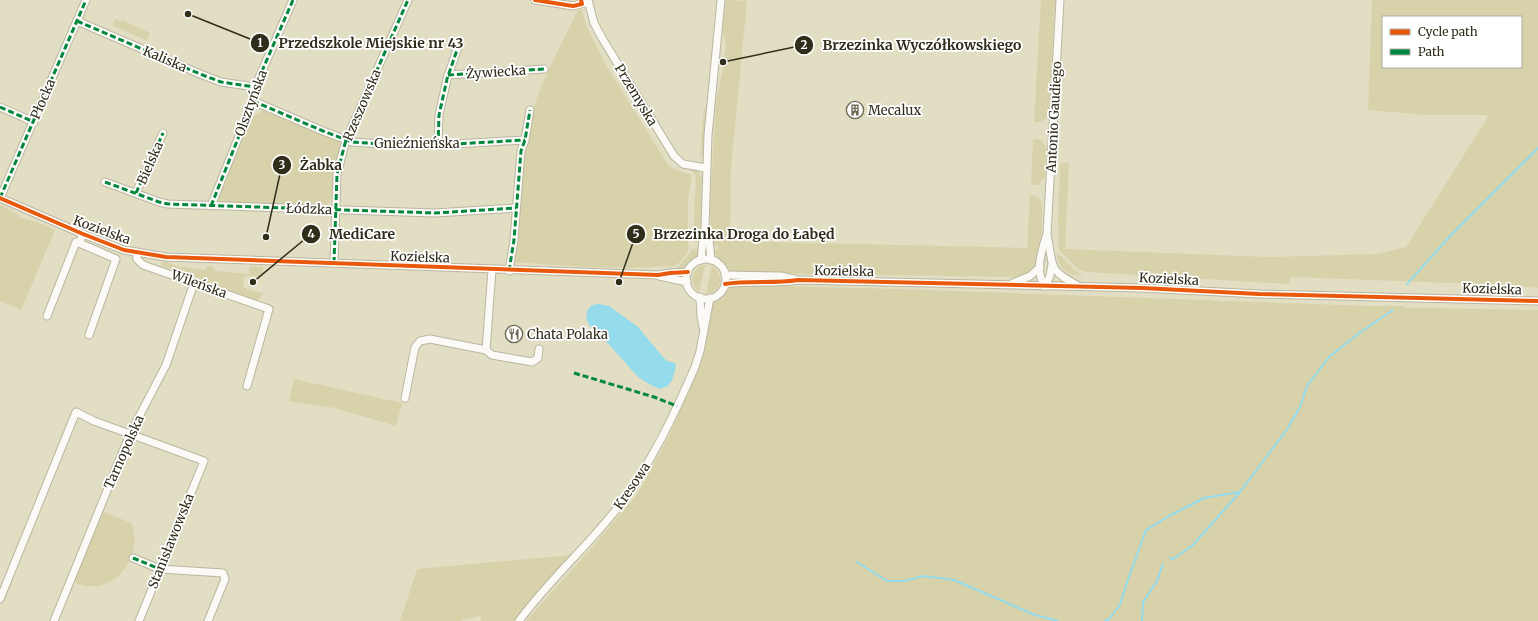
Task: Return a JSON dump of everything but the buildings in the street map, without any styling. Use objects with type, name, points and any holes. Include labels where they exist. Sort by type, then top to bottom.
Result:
[{"type":"street","name":"Płocka","points":[[0,198],[86,0]]},
{"type":"street","name":"Olsztyńska","points":[[211,206],[253,102],[255,87],[293,0]]},
{"type":"street","name":"Rzeszowska","points":[[334,263],[337,174],[346,140],[408,0]]},
{"type":"street","points":[[535,0],[573,6],[588,1]]},
{"type":"street","points":[[701,260],[702,239],[705,228],[706,168],[720,0]]},
{"type":"street","name":"Antonio Gaudiego","points":[[1047,234],[1040,267],[1040,278],[1045,286],[1049,280],[1052,264],[1047,234],[1060,0]]},
{"type":"street","name":"Przemyska","points":[[588,1],[594,23],[602,38],[674,156],[683,164],[706,168]]},
{"type":"street","name":"Kaliska","points":[[77,21],[221,82],[255,87]]},
{"type":"street","name":"Żywiecka","points":[[438,145],[439,115],[448,75],[458,47]]},
{"type":"street","name":"Żywiecka","points":[[448,75],[544,69]]},
{"type":"street","name":"Gnieźnieńska","points":[[253,102],[346,140],[364,143],[438,145],[525,140]]},
{"type":"street","points":[[0,107],[34,122]]},
{"type":"street","points":[[246,118],[260,108],[268,108]]},
{"type":"street","points":[[509,271],[514,240],[521,151],[525,140],[530,110]]},
{"type":"street","name":"Bielska","points":[[136,193],[163,134]]},
{"type":"street","name":"Łódzka","points":[[105,182],[168,204],[435,213],[516,208]]},
{"type":"street","name":"Kozielska","points":[[0,198],[83,234],[136,252],[166,257],[658,276],[687,282]]},
{"type":"street","points":[[705,228],[709,239],[712,260]]},
{"type":"street","points":[[47,316],[76,242],[79,243],[83,234]]},
{"type":"street","points":[[79,243],[116,259],[89,335]]},
{"type":"street","name":"Wileńska","points":[[136,252],[137,259],[143,265],[269,309],[246,386]]},
{"type":"street","points":[[701,260],[712,260],[719,264],[725,274],[725,284],[718,294],[710,298],[700,297],[691,292],[687,282],[688,272],[693,265],[701,260]]},
{"type":"street","points":[[1052,264],[1061,276],[1079,286]]},
{"type":"street","points":[[1011,284],[1030,276],[1040,267]]},
{"type":"street","points":[[486,350],[492,270]]},
{"type":"street","name":"Kozielska","points":[[658,276],[670,273],[688,272]]},
{"type":"street","name":"Kozielska","points":[[725,274],[781,276],[798,280]]},
{"type":"street","name":"Kozielska","points":[[725,284],[782,283],[798,280],[1011,284],[1259,294],[1538,301]]},
{"type":"street","name":"Tarnopolska","points":[[54,621],[130,434],[166,365],[194,283]]},
{"type":"street","name":"Kresowa","points":[[700,297],[701,316],[704,327]]},
{"type":"street","name":"Kresowa","points":[[519,621],[541,594],[611,516],[639,478],[658,444],[695,367],[700,351],[710,298]]},
{"type":"street","points":[[405,398],[415,347],[423,340],[430,339],[486,350],[492,355],[532,362],[538,358],[539,349]]},
{"type":"street","points":[[0,599],[76,412],[94,421],[130,434]]},
{"type":"street","name":"Stanisławowska","points":[[130,434],[204,461],[138,621]]},
{"type":"street","points":[[133,558],[160,569],[223,573],[225,579],[208,621]]},
{"type":"shaded area","points":[[726,0],[747,1],[731,168],[730,241],[1027,248],[1030,195],[1032,195],[1039,198],[1041,201],[1042,213],[1039,253],[1035,266],[1032,270],[1020,277],[736,273],[725,266],[713,251],[718,249],[718,246],[712,243],[710,209],[716,101],[724,64],[726,43],[722,28]]},
{"type":"shaded area","points":[[1041,0],[1055,0],[1049,114],[1043,121],[1034,122]]},
{"type":"shaded area","points":[[1372,0],[1538,0],[1538,288],[1503,285],[1290,277],[1290,284],[1086,272],[1078,269],[1059,250],[1058,219],[1060,163],[1069,163],[1065,249],[1268,257],[1377,254],[1406,247],[1489,115],[1427,115],[1368,110]]},
{"type":"shaded area","points":[[581,9],[587,27],[606,65],[668,165],[679,171],[692,175],[688,198],[689,246],[683,259],[675,266],[629,268],[584,267],[512,262],[521,165],[528,127],[537,96],[577,12]]},
{"type":"shaded area","points":[[115,19],[121,22],[122,20],[150,33],[147,41],[112,25]]},
{"type":"shaded area","points":[[707,107],[702,155],[700,159],[704,108]]},
{"type":"shaded area","points":[[264,110],[338,140],[342,146],[334,174],[331,200],[325,207],[217,203],[216,200],[248,122]]},
{"type":"shaded area","points":[[1033,139],[1042,140],[1047,149],[1045,176],[1039,185],[1031,185]]},
{"type":"shaded area","points":[[689,168],[697,171],[702,177],[700,242],[694,242],[693,240],[696,176]]},
{"type":"shaded area","points":[[0,205],[19,215],[18,217],[43,224],[55,230],[21,310],[0,301]]},
{"type":"shaded area","points":[[693,249],[700,250],[697,257],[688,265],[678,270],[679,266]]},
{"type":"shaded area","points":[[1057,254],[1076,271],[1084,275],[1074,275],[1065,271],[1058,260]]},
{"type":"shaded area","points":[[164,261],[176,266],[205,270],[208,266],[212,266],[216,271],[249,274],[250,266],[263,267],[263,277],[244,276],[243,287],[263,294],[258,300],[253,301],[160,265]]},
{"type":"shaded area","points":[[705,265],[699,292],[692,280],[694,272],[700,266]]},
{"type":"shaded area","points":[[712,266],[719,274],[720,283],[716,290],[706,294]]},
{"type":"shaded area","points":[[737,285],[1405,306],[1405,308],[1538,310],[1538,621],[526,621],[595,544],[638,493],[668,438],[696,375],[705,347],[711,306],[724,292]]},
{"type":"shaded area","points":[[294,379],[402,403],[396,426],[335,408],[289,401]]},
{"type":"shaded area","points":[[102,511],[131,523],[134,536],[133,550],[129,562],[122,572],[112,580],[100,585],[87,586],[74,582]]},
{"type":"shaded area","points":[[572,555],[531,599],[514,621],[481,621],[480,616],[459,621],[400,621],[417,569]]},
{"type":"water","points":[[599,304],[609,306],[638,327],[667,361],[675,363],[676,367],[672,380],[668,386],[659,389],[638,377],[603,338],[591,328],[586,318],[588,309],[592,305]]},
{"type":"waterway","points":[[1407,284],[1451,235],[1538,148]]},
{"type":"waterway","points":[[1170,558],[1173,559],[1192,546],[1240,492],[1288,428],[1300,407],[1307,386],[1329,357],[1362,331],[1393,310]]},
{"type":"waterway","points":[[1105,621],[1109,619],[1120,605],[1146,530],[1204,498],[1239,492]]},
{"type":"waterway","points":[[857,562],[887,581],[904,581],[924,576],[954,580],[1035,615],[1058,621]]},
{"type":"waterway","points":[[1142,621],[1143,602],[1157,581],[1163,564]]},
{"type":"marked path","points":[[0,198],[86,0]]},
{"type":"marked path","points":[[211,206],[253,101],[255,87],[293,0]]},
{"type":"marked path","points":[[334,263],[337,174],[346,140],[408,0]]},
{"type":"marked path","points":[[77,21],[221,82],[255,87]]},
{"type":"marked path","points":[[438,145],[439,115],[447,79],[458,47]]},
{"type":"marked path","points":[[448,75],[544,69]]},
{"type":"marked path","points":[[253,101],[352,142],[396,145],[438,145],[525,140]]},
{"type":"marked path","points":[[0,107],[34,122]]},
{"type":"marked path","points":[[509,271],[514,240],[521,151],[525,140],[530,110]]},
{"type":"marked path","points":[[136,193],[163,133]]},
{"type":"marked path","points":[[105,182],[168,204],[435,213],[516,208]]},
{"type":"marked path","points":[[574,373],[654,397],[677,406]]},
{"type":"marked path","points":[[133,558],[160,569]]},
{"type":"cycle path","points":[[535,0],[573,6],[582,4],[581,0]]},
{"type":"cycle path","points":[[0,198],[124,250],[166,257],[658,275],[688,272]]},
{"type":"cycle path","points":[[725,284],[798,280],[1142,288],[1259,294],[1538,301]]},
{"type":"place","name":"Przedszkole Miejskie nr 43","points":[[188,14]]},
{"type":"place","name":"Brzezinka Wyczółkowskiego","points":[[723,62]]},
{"type":"place","name":"Mecalux","points":[[855,110]]},
{"type":"place","name":"Żabka","points":[[266,237]]},
{"type":"place","name":"MediCare","points":[[253,282]]},
{"type":"place","name":"Brzezinka Droga do Łabęd","points":[[619,282]]},
{"type":"place","name":"Chata Polaka","points":[[514,334]]}]
